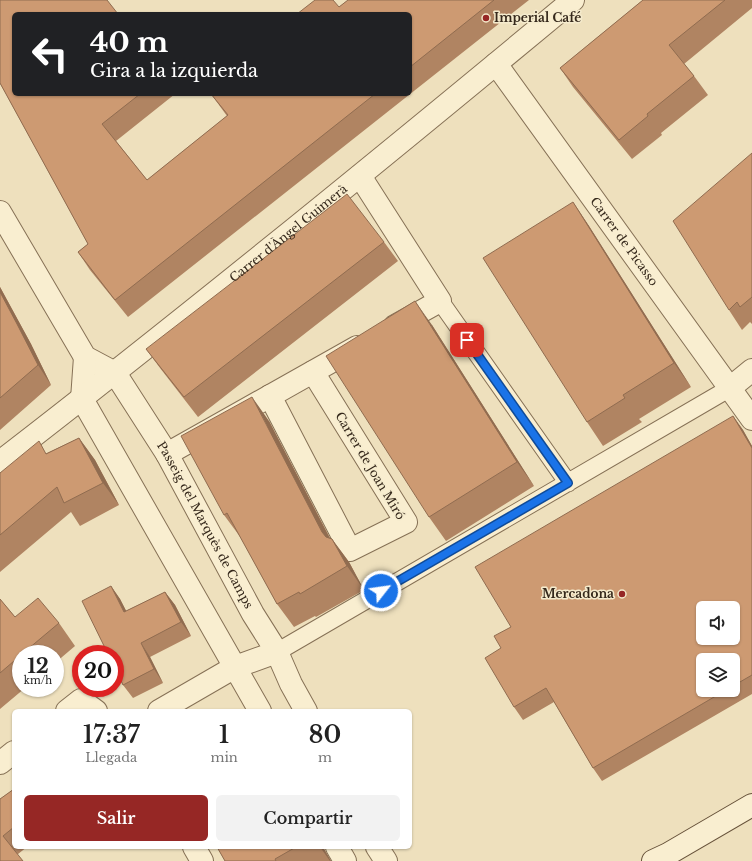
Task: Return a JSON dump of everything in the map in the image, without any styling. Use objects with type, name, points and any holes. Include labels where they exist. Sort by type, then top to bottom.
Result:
[{"type":"street","name":"Carrer d'Àngel Guimerà","points":[[0,462],[115,373],[360,176],[574,0]]},
{"type":"street","name":"Carrer de Picasso","points":[[496,64],[752,419]]},
{"type":"street","points":[[167,454],[440,301],[360,176]]},
{"type":"street","points":[[0,212],[86,357],[82,399],[235,667],[253,709]]},
{"type":"street","name":"Passeig del Marquès de Camps","points":[[86,357],[115,373],[167,454],[253,614],[277,652],[291,684],[305,709]]},
{"type":"street","points":[[730,388],[752,370]]},
{"type":"street","name":"Carrer de Joan Miró","points":[[270,396],[350,550],[406,522],[313,372]]},
{"type":"street","points":[[162,709],[235,667],[277,652]]},
{"type":"street","points":[[70,709],[81,700],[93,709]]},
{"type":"street","points":[[654,861],[752,806]]},
{"type":"street","points":[[195,849],[202,861]]},
{"type":"street","points":[[338,849],[345,861]]},
{"type":"street","points":[[378,849],[386,861]]},
{"type":"lane","points":[[440,301],[568,483]]},
{"type":"lane","points":[[277,652],[730,388]]},
{"type":"building","points":[[0,0],[107,0],[116,12],[12,12],[12,96],[137,96],[102,124],[147,180],[228,115],[213,96],[372,96],[115,300],[78,252],[88,244],[0,83]]},
{"type":"building","points":[[315,0],[333,0],[339,7],[348,0],[494,0],[412,65],[412,12],[300,12]]},
{"type":"building","points":[[643,0],[725,0],[669,45],[694,76],[647,114],[648,116],[619,140],[560,68]]},
{"type":"building","points":[[752,153],[752,297],[740,307],[737,302],[729,310],[673,221]]},
{"type":"building","points":[[347,194],[384,242],[184,397],[146,349]]},
{"type":"building","points":[[573,202],[674,363],[623,395],[625,398],[587,422],[483,258]]},
{"type":"building","points":[[0,292],[38,365],[0,398]]},
{"type":"building","points":[[415,301],[517,462],[429,517],[326,356]]},
{"type":"building","points":[[252,397],[322,532],[326,537],[332,539],[347,566],[300,594],[299,592],[277,604],[227,513],[224,515],[181,436]]},
{"type":"building","name":"Mercadona","points":[[733,416],[752,448],[752,675],[740,682],[740,653],[696,653],[696,697],[714,697],[593,768],[546,688],[514,707],[485,658],[501,648],[494,636],[511,627],[475,567]]},
{"type":"building","points":[[79,438],[103,483],[64,503],[57,487],[0,535],[0,473],[39,441],[46,454]]},
{"type":"building","points":[[111,586],[124,612],[165,592],[181,622],[141,643],[154,669],[124,684],[124,645],[104,645],[82,601]]},
{"type":"building","points":[[38,598],[59,623],[33,645],[12,645],[12,663],[0,673],[0,599],[15,617]]},
{"type":"building","points":[[12,790],[12,829],[3,836],[23,861],[0,861],[0,799]]},
{"type":"building","points":[[218,849],[292,849],[275,859],[276,861],[225,861]]},
{"type":"place","name":"Imperial Café","points":[[486,18]]},
{"type":"place","name":"Mercadona","points":[[622,594]]},
{"type":"route","points":[[381,591],[568,483],[467,340]]}]
